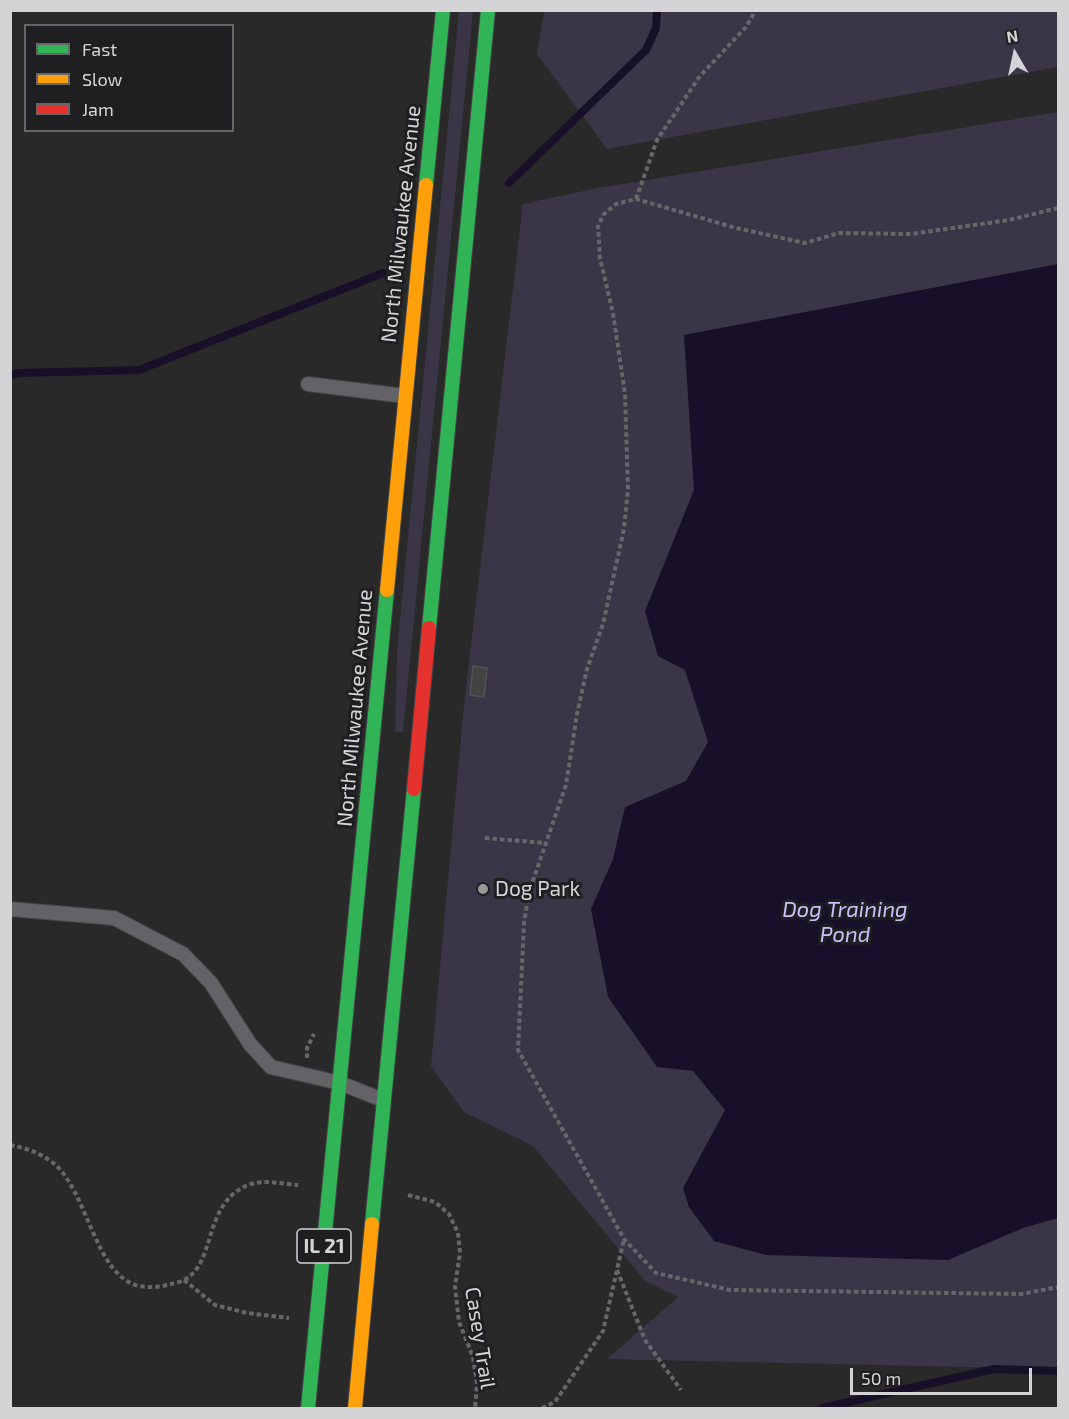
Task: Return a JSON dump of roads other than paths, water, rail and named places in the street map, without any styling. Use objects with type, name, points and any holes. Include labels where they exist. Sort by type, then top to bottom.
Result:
[{"type":"main road","name":"North Milwaukee Avenue","points":[[308,1408],[443,10]]},
{"type":"main road","points":[[383,1100],[488,10]]},
{"type":"main road","name":"IL 21","points":[[355,1408],[383,1100]]},
{"type":"lane","points":[[308,384],[405,396]]},
{"type":"lane","points":[[10,909],[114,918],[183,954],[211,983],[250,1044],[271,1067],[340,1083],[383,1100]]},
{"type":"water","name":"Dog Training Pond","points":[[1058,264],[1058,1218],[1023,1228],[948,1260],[766,1255],[714,1241],[689,1207],[683,1188],[725,1110],[693,1071],[657,1067],[608,997],[591,909],[613,859],[625,807],[686,781],[708,742],[685,670],[658,656],[645,611],[694,490],[684,335]]},
{"type":"waterway","points":[[509,183],[646,50],[656,28],[657,10]]},
{"type":"waterway","points":[[10,375],[139,370],[383,273]]},
{"type":"waterway","points":[[822,1408],[994,1369],[1058,1371]]},
{"type":"place","name":"Dog Park","points":[[483,889]]}]
